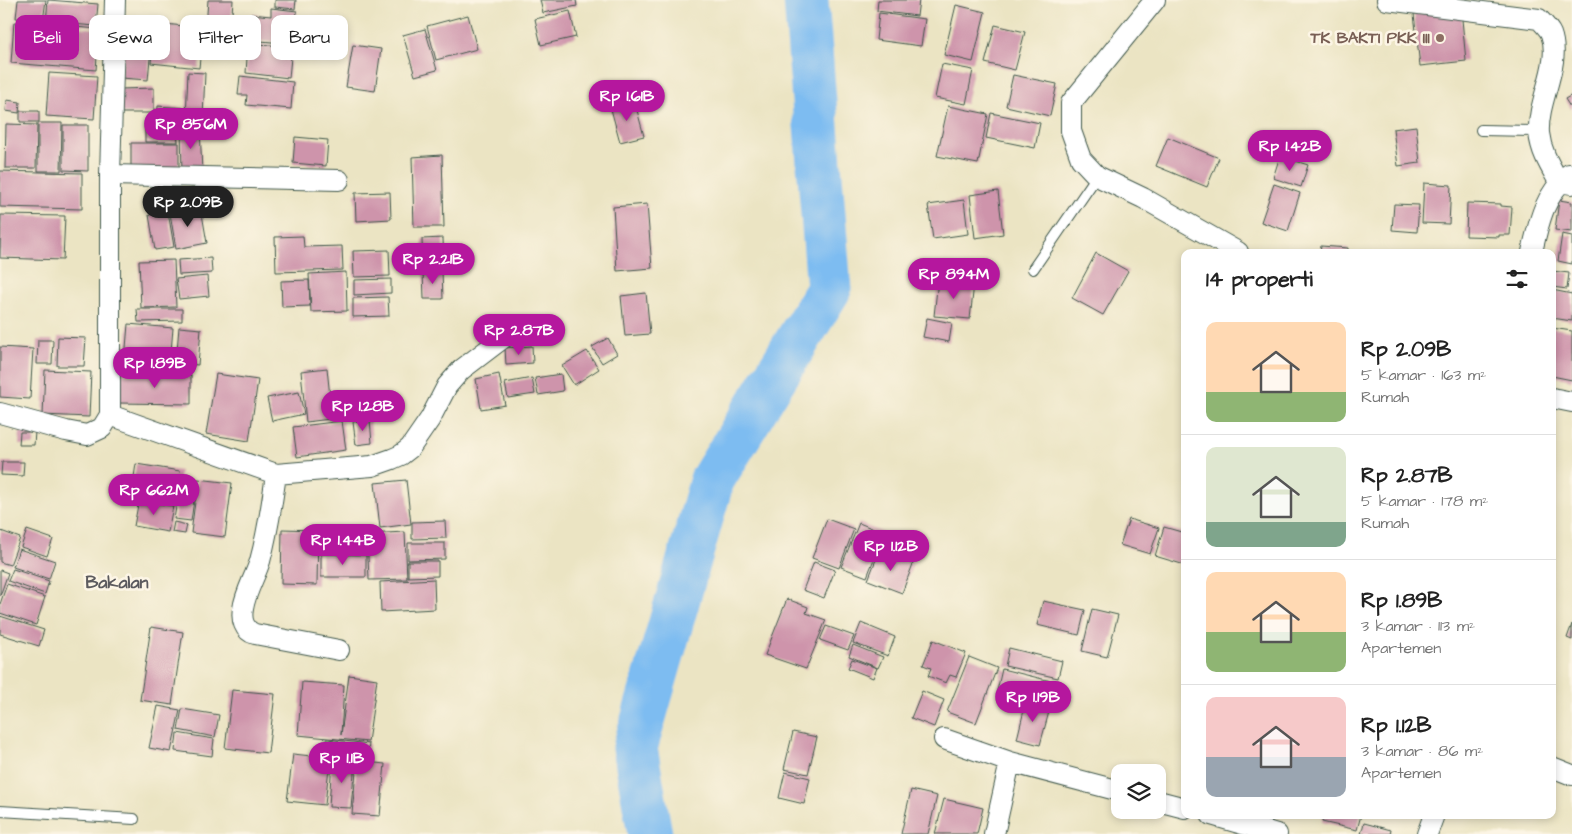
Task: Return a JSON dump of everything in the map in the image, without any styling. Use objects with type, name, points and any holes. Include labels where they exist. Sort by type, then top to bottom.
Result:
[{"type":"street","points":[[0,413],[87,435],[102,428],[110,415],[110,175],[115,0]]},
{"type":"street","points":[[1155,0],[1071,103],[1071,131],[1081,159],[1097,176],[1142,198],[1233,249]]},
{"type":"street","points":[[1387,0],[1539,19],[1550,34],[1554,57],[1542,103],[1539,131],[1543,154],[1568,179],[1546,200],[1533,249]]},
{"type":"street","points":[[110,175],[339,180]]},
{"type":"street","points":[[110,415],[276,474],[372,466],[401,455],[410,448],[430,419],[447,386],[461,370],[515,329]]},
{"type":"street","points":[[1556,399],[1572,402]]},
{"type":"street","points":[[276,474],[269,526],[256,573],[242,608],[244,626],[249,632],[254,634],[339,650]]},
{"type":"street","points":[[944,739],[1010,762],[1111,789]]},
{"type":"street","points":[[994,834],[1010,762]]},
{"type":"street","points":[[1556,769],[1572,775]]},
{"type":"street","points":[[1166,803],[1181,807]]},
{"type":"street","points":[[1225,819],[1277,834]]},
{"type":"street","points":[[1427,834],[1433,819]]},
{"type":"lane","points":[[1481,130],[1539,131]]},
{"type":"lane","points":[[1033,269],[1097,176]]},
{"type":"lane","points":[[0,811],[134,819]]},
{"type":"building","points":[[18,0],[46,0],[44,15],[16,15]]},
{"type":"building","points":[[48,0],[98,4],[97,15],[89,15],[89,25],[79,25],[79,15],[47,15]]},
{"type":"building","points":[[208,0],[233,0],[232,15],[207,15]]},
{"type":"building","points":[[275,0],[296,0],[295,9],[275,7]]},
{"type":"building","points":[[540,0],[576,0],[577,6],[543,13]]},
{"type":"building","points":[[878,0],[919,0],[917,16],[877,11]]},
{"type":"building","points":[[956,5],[985,12],[973,62],[944,55]]},
{"type":"building","points":[[271,8],[297,11],[297,15],[271,15]]},
{"type":"building","name":"TK BAKTI PKK III","points":[[1461,9],[1466,61],[1420,66],[1414,14]]},
{"type":"building","points":[[570,11],[576,37],[541,45],[535,19]]},
{"type":"building","points":[[879,13],[925,19],[921,46],[876,40]]},
{"type":"building","points":[[261,15],[271,16],[271,42],[261,41]]},
{"type":"building","points":[[468,15],[477,49],[436,60],[427,26]]},
{"type":"building","points":[[14,22],[15,60],[79,60],[79,27],[89,28],[89,60],[97,60],[96,70],[11,63]]},
{"type":"building","points":[[170,25],[180,26],[180,60],[200,60],[199,68],[151,63],[151,60],[170,60]]},
{"type":"building","points":[[995,25],[1025,32],[1015,70],[985,63]]},
{"type":"building","points":[[425,29],[437,70],[415,76],[403,35]]},
{"type":"building","points":[[261,44],[271,45],[271,60],[291,60],[289,78],[246,73],[247,60],[261,60]]},
{"type":"building","points":[[353,45],[381,49],[375,91],[346,87]]},
{"type":"building","points":[[123,60],[150,60],[148,80],[121,78]]},
{"type":"building","points":[[942,64],[973,70],[966,104],[935,98]]},
{"type":"building","points":[[188,72],[205,73],[203,118],[186,118]]},
{"type":"building","points":[[49,73],[97,76],[94,119],[46,116]]},
{"type":"building","points":[[1013,75],[1057,84],[1050,116],[1006,106]]},
{"type":"building","points":[[240,76],[293,82],[291,109],[246,105],[247,95],[238,95]]},
{"type":"building","points":[[154,88],[154,113],[120,113],[120,89]]},
{"type":"building","points":[[1572,95],[1572,110],[1565,99]]},
{"type":"building","points":[[7,100],[20,102],[19,113],[6,111]]},
{"type":"building","points":[[635,103],[644,136],[620,142],[611,109]]},
{"type":"building","points":[[158,106],[183,108],[182,122],[157,121]]},
{"type":"building","points":[[948,106],[988,114],[978,164],[937,156]]},
{"type":"building","points":[[20,111],[39,111],[39,122],[20,122]]},
{"type":"building","points":[[991,113],[1040,123],[1035,148],[986,138]]},
{"type":"building","points":[[38,123],[62,123],[61,171],[38,171]]},
{"type":"building","points":[[6,124],[37,125],[36,168],[5,168]]},
{"type":"building","points":[[63,125],[88,125],[88,171],[63,170]]},
{"type":"building","points":[[1416,126],[1420,163],[1398,166],[1393,129]]},
{"type":"building","points":[[181,128],[200,128],[202,172],[182,173]]},
{"type":"building","points":[[145,129],[177,129],[178,142],[145,142]]},
{"type":"building","points":[[295,137],[328,140],[326,166],[293,163]]},
{"type":"building","points":[[1168,137],[1219,158],[1207,187],[1156,166]]},
{"type":"building","points":[[131,143],[179,143],[179,171],[131,171]]},
{"type":"building","points":[[442,155],[444,227],[414,227],[412,157]]},
{"type":"building","points":[[1280,156],[1308,165],[1301,187],[1273,178]]},
{"type":"building","points":[[0,171],[82,173],[82,209],[0,207]]},
{"type":"building","points":[[1424,183],[1451,185],[1449,224],[1422,223]]},
{"type":"building","points":[[1274,184],[1300,193],[1288,231],[1261,222]]},
{"type":"building","points":[[998,191],[1003,234],[975,238],[970,195]]},
{"type":"building","points":[[390,192],[391,219],[356,221],[355,193]]},
{"type":"building","points":[[964,200],[968,234],[933,239],[928,205]]},
{"type":"building","points":[[1559,200],[1572,202],[1572,232],[1555,230]]},
{"type":"building","points":[[1467,203],[1501,204],[1501,206],[1512,207],[1510,235],[1499,235],[1499,237],[1466,236]]},
{"type":"building","points":[[647,204],[652,268],[617,271],[613,207]]},
{"type":"building","points":[[1394,204],[1419,205],[1417,232],[1392,230]]},
{"type":"building","points":[[201,208],[207,243],[176,249],[170,213]]},
{"type":"building","points":[[168,212],[174,247],[155,250],[149,215]]},
{"type":"building","points":[[1,215],[65,216],[63,260],[0,258]]},
{"type":"building","points":[[1562,234],[1572,236],[1572,264],[1558,261]]},
{"type":"building","points":[[303,236],[304,247],[342,246],[343,270],[276,272],[275,237]]},
{"type":"building","points":[[443,238],[444,269],[423,270],[422,239]]},
{"type":"building","points":[[1321,246],[1348,248],[1348,249],[1320,249]]},
{"type":"building","points":[[389,250],[390,276],[354,277],[353,251]]},
{"type":"building","points":[[1096,253],[1128,271],[1103,315],[1072,298]]},
{"type":"building","points":[[211,258],[212,273],[179,275],[178,260]]},
{"type":"building","points":[[174,260],[176,307],[141,308],[139,261]]},
{"type":"building","points":[[423,271],[442,271],[443,299],[424,299]]},
{"type":"building","points":[[1556,271],[1569,273],[1567,289],[1556,288]]},
{"type":"building","points":[[346,272],[347,311],[311,312],[309,274]]},
{"type":"building","points":[[207,276],[209,296],[179,299],[176,279]]},
{"type":"building","points":[[391,279],[391,293],[354,295],[354,280]]},
{"type":"building","points":[[309,280],[310,306],[282,307],[281,281]]},
{"type":"building","points":[[938,280],[974,284],[970,319],[934,316]]},
{"type":"building","points":[[1556,291],[1572,294],[1572,321],[1556,319]]},
{"type":"building","points":[[646,293],[650,334],[625,336],[621,296]]},
{"type":"building","points":[[388,297],[389,316],[353,317],[353,298]]},
{"type":"building","points":[[137,309],[182,309],[182,321],[138,322]]},
{"type":"building","points":[[927,318],[952,323],[949,342],[923,337]]},
{"type":"building","points":[[128,324],[173,328],[170,364],[125,360]]},
{"type":"building","points":[[179,327],[201,329],[198,365],[176,363]]},
{"type":"building","points":[[1556,329],[1572,331],[1572,380],[1556,377]]},
{"type":"building","points":[[58,337],[86,338],[84,366],[57,366]]},
{"type":"building","points":[[608,338],[617,354],[602,363],[592,347]]},
{"type":"building","points":[[38,340],[53,340],[52,364],[37,364]]},
{"type":"building","points":[[532,346],[533,363],[506,365],[505,348]]},
{"type":"building","points":[[0,347],[33,349],[30,399],[0,397]]},
{"type":"building","points":[[587,351],[599,369],[574,385],[562,366]]},
{"type":"building","points":[[327,368],[330,397],[336,396],[338,418],[306,422],[301,371]]},
{"type":"building","points":[[45,370],[91,372],[89,417],[43,415]]},
{"type":"building","points":[[119,374],[191,375],[191,404],[119,403]]},
{"type":"building","points":[[216,374],[258,380],[249,441],[206,434]]},
{"type":"building","points":[[499,374],[505,405],[481,409],[476,379]]},
{"type":"building","points":[[561,374],[563,391],[538,395],[535,378]]},
{"type":"building","points":[[532,378],[535,394],[508,398],[505,383]]},
{"type":"building","points":[[299,392],[304,414],[272,421],[267,398]]},
{"type":"building","points":[[373,401],[374,415],[347,418],[346,404]]},
{"type":"building","points":[[370,420],[372,443],[356,445],[353,422]]},
{"type":"building","points":[[342,421],[346,450],[297,457],[293,427]]},
{"type":"building","points":[[20,432],[35,432],[34,445],[19,445]]},
{"type":"building","points":[[2,462],[24,462],[23,476],[1,475]]},
{"type":"building","points":[[136,464],[180,471],[175,503],[131,496]]},
{"type":"building","points":[[198,479],[232,483],[225,537],[191,533]]},
{"type":"building","points":[[406,480],[411,524],[380,528],[375,483]]},
{"type":"building","points":[[180,483],[196,485],[191,521],[174,519]]},
{"type":"building","points":[[139,500],[173,506],[168,532],[134,526]]},
{"type":"building","points":[[827,519],[854,529],[839,568],[812,558]]},
{"type":"building","points":[[1129,519],[1159,528],[1150,554],[1120,545]]},
{"type":"building","points":[[445,521],[446,538],[412,539],[412,522]]},
{"type":"building","points":[[174,522],[187,525],[185,534],[172,532]]},
{"type":"building","points":[[859,523],[884,533],[867,577],[841,567]]},
{"type":"building","points":[[1164,527],[1181,532],[1181,564],[1155,556]]},
{"type":"building","points":[[282,529],[318,530],[317,585],[281,584]]},
{"type":"building","points":[[27,530],[53,539],[47,556],[21,547]]},
{"type":"building","points":[[1,531],[20,538],[10,565],[0,562]]},
{"type":"building","points":[[405,532],[407,579],[369,580],[367,534]]},
{"type":"building","points":[[408,543],[445,543],[445,559],[408,560]]},
{"type":"building","points":[[19,549],[55,561],[49,579],[13,567]]},
{"type":"building","points":[[879,552],[913,564],[902,593],[868,580]]},
{"type":"building","points":[[321,554],[366,555],[366,577],[321,577]]},
{"type":"building","points":[[408,561],[438,561],[438,576],[408,577]]},
{"type":"building","points":[[814,562],[835,570],[824,598],[803,590]]},
{"type":"building","points":[[13,569],[49,581],[45,594],[8,581]]},
{"type":"building","points":[[0,570],[8,573],[0,596]]},
{"type":"building","points":[[434,579],[435,609],[381,612],[380,582]]},
{"type":"building","points":[[7,584],[45,597],[36,625],[0,613],[0,604]]},
{"type":"building","points":[[787,599],[808,607],[806,613],[826,620],[806,669],[765,655]]},
{"type":"building","points":[[1043,601],[1085,610],[1079,635],[1037,625]]},
{"type":"building","points":[[1092,609],[1118,615],[1107,657],[1082,651]]},
{"type":"building","points":[[0,616],[44,630],[39,646],[0,634]]},
{"type":"building","points":[[861,623],[895,637],[888,656],[853,643]]},
{"type":"building","points":[[1572,624],[1572,640],[1567,638]]},
{"type":"building","points":[[826,626],[854,636],[848,650],[820,640]]},
{"type":"building","points":[[151,627],[183,632],[172,705],[140,700]]},
{"type":"building","points":[[933,640],[966,653],[956,677],[950,675],[946,683],[928,676],[931,668],[923,665]]},
{"type":"building","points":[[853,645],[883,657],[878,668],[849,656]]},
{"type":"building","points":[[1009,648],[1062,661],[1058,678],[1005,666]]},
{"type":"building","points":[[969,657],[997,668],[976,723],[947,712]]},
{"type":"building","points":[[852,659],[877,668],[873,678],[848,668]]},
{"type":"building","points":[[1002,669],[1059,683],[1054,704],[997,691]]},
{"type":"building","points":[[349,675],[377,679],[368,742],[298,735],[302,682],[344,685],[341,735]]},
{"type":"building","points":[[232,690],[275,694],[268,753],[225,748]]},
{"type":"building","points":[[922,691],[944,700],[934,727],[911,718]]},
{"type":"building","points":[[1026,702],[1050,708],[1040,745],[1017,739]]},
{"type":"building","points":[[158,706],[180,710],[171,752],[149,748]]},
{"type":"building","points":[[182,709],[219,715],[215,737],[178,730]]},
{"type":"building","points":[[793,732],[817,737],[808,774],[784,769]]},
{"type":"building","points":[[177,733],[214,739],[212,756],[175,751]]},
{"type":"building","points":[[327,739],[369,744],[367,760],[325,755]]},
{"type":"building","points":[[293,754],[330,758],[325,805],[287,801]]},
{"type":"building","points":[[332,759],[355,761],[351,808],[329,807]]},
{"type":"building","points":[[357,761],[385,764],[380,816],[352,814]]},
{"type":"building","points":[[785,772],[810,778],[804,804],[779,798]]},
{"type":"building","points":[[911,790],[937,796],[928,834],[901,834]]},
{"type":"building","points":[[944,799],[983,808],[977,834],[935,834]]},
{"type":"building","points":[[1322,819],[1360,819],[1357,830],[1322,822]]},
{"type":"building","points":[[1364,823],[1391,830],[1390,834],[1361,834]]},
{"type":"waterway","points":[[650,834],[635,748],[712,480],[829,289],[806,0]]},
{"type":"place","name":"TK BAKTI PKK III","points":[[1440,38]]},
{"type":"district","name":"Bakalan","points":[[117,582]]}]
